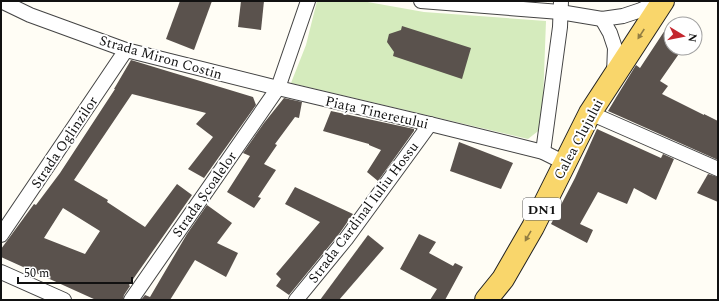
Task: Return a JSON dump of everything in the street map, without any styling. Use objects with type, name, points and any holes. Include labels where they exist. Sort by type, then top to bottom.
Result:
[{"type":"main road","name":"Calea Clujului","points":[[486,300],[503,279],[532,227],[590,113],[662,1]]},
{"type":"street","name":"Strada Miron Costin","points":[[1,1],[30,15],[126,50],[278,88]]},
{"type":"street","points":[[278,88],[308,1]]},
{"type":"street","points":[[421,1],[561,7],[602,19],[623,16],[641,10],[659,1]]},
{"type":"street","points":[[543,152],[560,27],[561,7]]},
{"type":"street","points":[[602,19],[610,33],[614,48],[614,76]]},
{"type":"street","name":"Strada Oglinzilor","points":[[1,235],[126,50]]},
{"type":"street","name":"Piața Tineretului","points":[[278,88],[543,152],[565,163]]},
{"type":"street","name":"Strada Școalelor","points":[[131,300],[278,88]]},
{"type":"street","points":[[590,113],[718,169]]},
{"type":"street","name":"Strada Cardinal Iuliu Hossu","points":[[296,300],[346,239],[430,124]]},
{"type":"street","points":[[1,272],[62,300]]},
{"type":"green space","points":[[317,1],[362,1],[424,12],[546,21],[542,128],[528,139],[291,83],[306,45]]},
{"type":"building","points":[[180,1],[212,1],[194,50],[166,39]]},
{"type":"building","points":[[241,1],[264,1],[261,30],[238,27]]},
{"type":"building","points":[[402,26],[471,48],[462,79],[393,56],[394,52],[387,42],[389,34],[401,30]]},
{"type":"building","points":[[663,33],[663,56],[677,56],[660,81],[668,86],[662,94],[718,121],[718,160],[608,111],[636,65],[640,68]]},
{"type":"building","points":[[131,60],[253,97],[256,105],[204,178],[188,169],[213,137],[196,124],[206,113],[132,94],[74,180],[108,200],[107,202],[145,227],[177,184],[192,195],[129,285],[130,286],[124,295],[123,300],[96,300],[1,257],[1,249],[34,204],[36,205],[60,173]],"holes":[[[63,208],[100,231],[85,254],[44,238]]]},
{"type":"building","points":[[284,98],[302,102],[299,118],[295,117],[275,144],[277,145],[264,164],[276,170],[258,197],[261,198],[254,208],[227,192],[250,156],[243,153]]},
{"type":"building","points":[[331,111],[414,129],[414,131],[378,181],[367,172],[381,150],[369,144],[323,131]]},
{"type":"building","points":[[597,129],[661,158],[663,154],[674,159],[656,200],[634,188],[627,204],[598,192],[580,224],[593,230],[587,243],[551,224],[575,178]]},
{"type":"building","points":[[459,142],[513,163],[501,189],[450,171]]},
{"type":"building","points":[[708,174],[718,177],[718,202],[697,193]]},
{"type":"building","points":[[295,187],[353,214],[339,234],[289,295],[276,286],[281,279],[276,274],[320,222],[285,204]]},
{"type":"building","points":[[207,205],[232,223],[217,243],[238,253],[226,277],[195,260],[170,300],[141,300],[145,295],[150,297],[187,234]]},
{"type":"building","points":[[419,234],[436,242],[429,253],[453,266],[455,263],[463,267],[445,300],[430,300],[437,289],[400,269]]},
{"type":"building","points":[[368,235],[384,248],[339,300],[320,300]]}]
